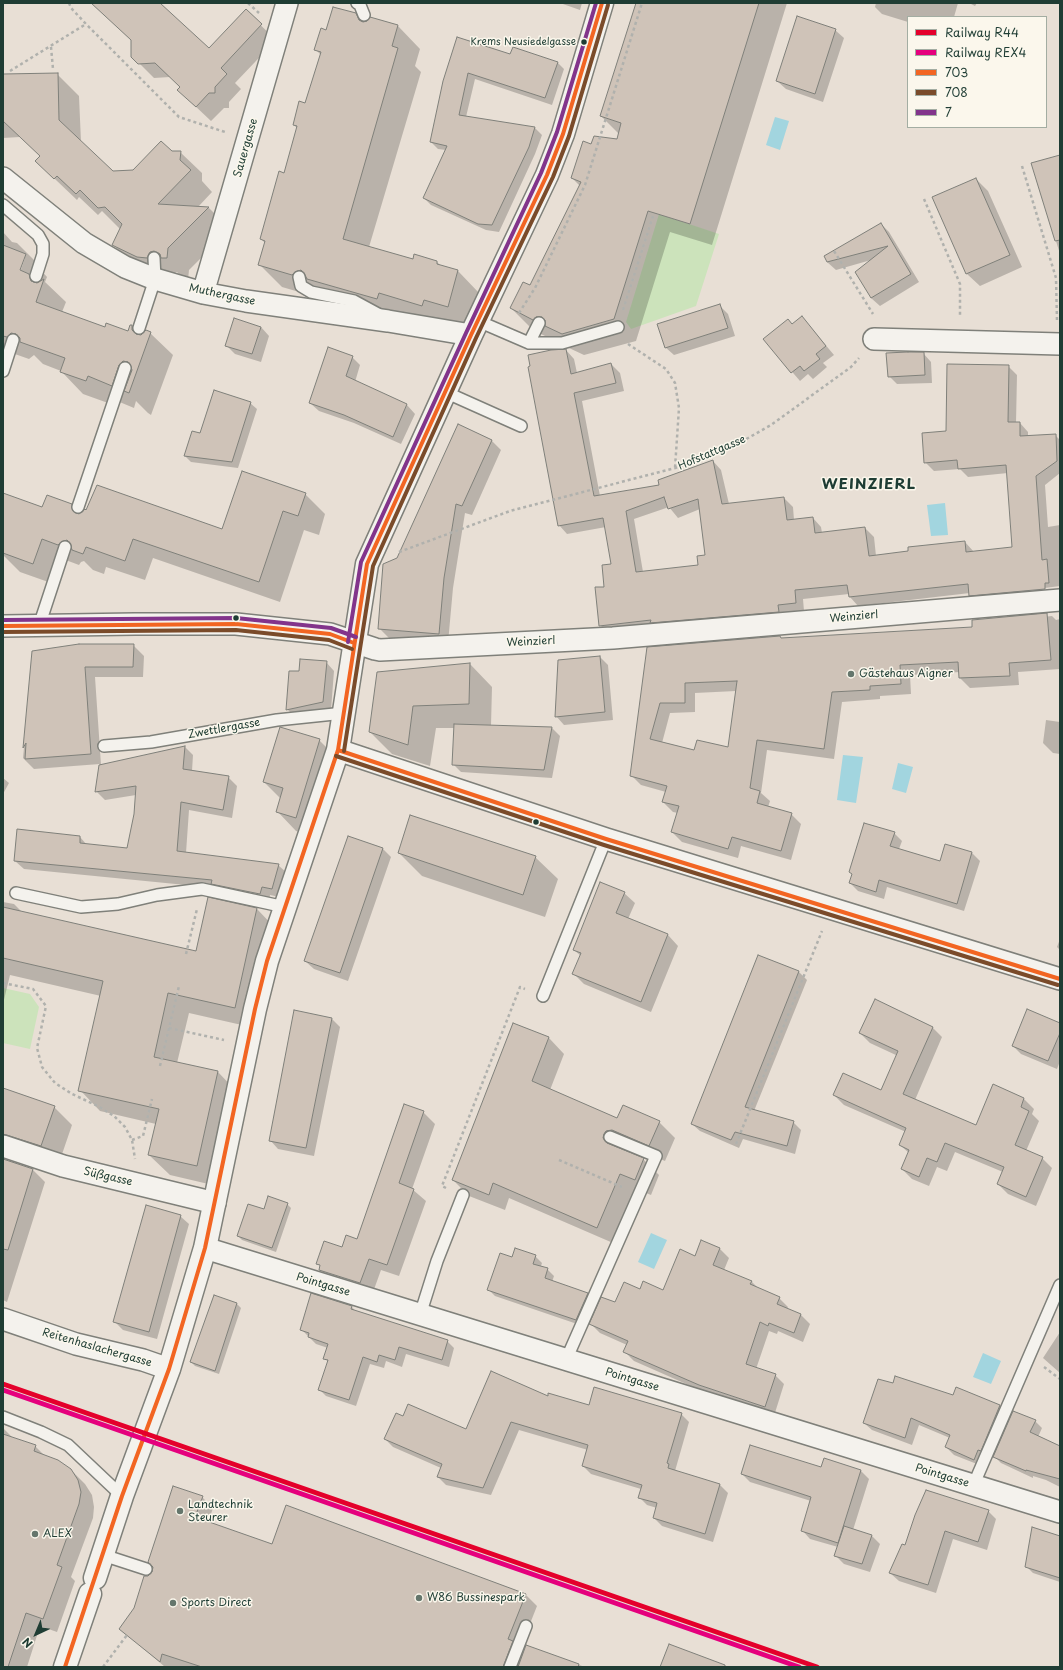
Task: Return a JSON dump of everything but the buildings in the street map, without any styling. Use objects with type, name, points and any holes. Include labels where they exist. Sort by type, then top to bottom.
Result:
[{"type":"street","name":"Sauergasse","points":[[203,292],[287,3]]},
{"type":"street","points":[[65,1667],[122,1496],[169,1369],[205,1248],[255,1009],[267,961],[338,750],[367,564],[445,392],[547,175],[563,134],[602,3]]},
{"type":"street","name":"Muthergasse","points":[[3,178],[84,243],[125,267],[155,279],[203,292],[246,301],[388,321],[475,328]]},
{"type":"street","points":[[874,339],[1059,344]]},
{"type":"street","name":"Weinzierl","points":[[3,626],[236,624],[324,633],[380,650],[612,638],[1060,600]]},
{"type":"street","points":[[338,750],[606,839],[1060,979]]},
{"type":"street","name":"Süßgasse","points":[[3,1146],[63,1166],[215,1203]]},
{"type":"street","name":"Pointgasse","points":[[205,1248],[1060,1512]]},
{"type":"street","name":"Reitenhaslachergasse","points":[[3,1319],[76,1344],[143,1360],[169,1369]]},
{"type":"lane","points":[[357,3],[360,5],[364,15]]},
{"type":"lane","points":[[3,205],[38,235],[43,244],[43,254],[36,276]]},
{"type":"lane","points":[[138,328],[155,279],[154,258]]},
{"type":"lane","points":[[299,277],[301,286],[311,292],[354,301],[388,321]]},
{"type":"lane","points":[[529,343],[539,323]]},
{"type":"lane","points":[[475,328],[529,343],[562,343],[602,333],[618,327]]},
{"type":"lane","points":[[3,370],[13,340]]},
{"type":"lane","points":[[78,507],[125,368]]},
{"type":"lane","points":[[445,392],[521,426]]},
{"type":"lane","points":[[39,626],[65,547]]},
{"type":"lane","name":"Zwettlergasse","points":[[104,746],[150,742],[277,720],[344,713]]},
{"type":"lane","points":[[544,996],[606,839]]},
{"type":"lane","points":[[16,893],[81,907],[118,904],[157,895],[202,889],[286,907]]},
{"type":"lane","points":[[566,1360],[656,1156],[610,1137]]},
{"type":"lane","points":[[420,1315],[438,1261],[464,1195]]},
{"type":"lane","points":[[973,1486],[1060,1285]]},
{"type":"lane","points":[[3,1417],[41,1432],[68,1445],[122,1496]]},
{"type":"lane","points":[[103,1555],[146,1569]]},
{"type":"lane","points":[[510,1667],[526,1626]]},
{"type":"path","points":[[69,3],[70,8],[179,117],[248,140]]},
{"type":"path","points":[[519,313],[535,288],[585,185],[642,3]]},
{"type":"path","points":[[10,71],[86,24]]},
{"type":"path","points":[[51,46],[52,69]]},
{"type":"path","points":[[1022,166],[1056,278],[1059,344]]},
{"type":"path","points":[[924,199],[960,284],[960,341]]},
{"type":"path","points":[[618,327],[653,216]]},
{"type":"path","points":[[834,251],[873,316],[874,339]]},
{"type":"path","points":[[602,333],[628,344],[647,355],[666,369],[676,383],[679,408],[675,468]]},
{"type":"path","name":"Hofstattgasse","points":[[367,564],[510,511],[675,468],[734,446],[771,425],[851,367],[874,339]]},
{"type":"path","points":[[736,1144],[824,924]]},
{"type":"path","points":[[186,954],[191,932]]},
{"type":"path","points":[[3,983],[33,990],[46,1006],[37,1048],[42,1067],[55,1083],[72,1094],[98,1106],[114,1116],[125,1127],[132,1140],[136,1165]]},
{"type":"path","points":[[160,1066],[179,986]]},
{"type":"path","points":[[464,1195],[442,1186],[520,987],[544,996]]},
{"type":"path","points":[[169,1028],[226,1040]]},
{"type":"path","points":[[132,1140],[143,1136],[152,1099]]},
{"type":"path","points":[[559,1160],[639,1194]]},
{"type":"path","points":[[103,1667],[127,1635]]},
{"type":"green space","points":[[659,214],[719,234],[696,306],[631,329],[626,322]]},
{"type":"green space","points":[[3,988],[30,994],[39,1007],[30,1049],[3,1043]]},
{"type":"water","points":[[775,117],[789,121],[780,150],[766,145]]},
{"type":"water","points":[[945,503],[948,535],[931,536],[927,505]]},
{"type":"water","points":[[843,755],[863,757],[856,803],[837,800]]},
{"type":"water","points":[[898,763],[913,767],[906,793],[892,789]]},
{"type":"water","points":[[651,1233],[667,1240],[654,1269],[638,1262]]},
{"type":"water","points":[[983,1353],[1001,1361],[991,1384],[973,1377]]},
{"type":"rail line","name":"R44","points":[[3,1384],[817,1667]]},
{"type":"rail line","name":"REX4","points":[[3,1390],[799,1667]]},
{"type":"transit line","name":"7","points":[[348,642],[361,562],[541,173],[557,132],[596,3]]},
{"type":"transit line","name":"703","points":[[65,1667],[122,1496],[169,1369],[205,1248],[255,1009],[267,961],[338,750],[367,564],[471,335],[547,175],[563,134],[602,3]]},
{"type":"transit line","name":"708","points":[[344,751],[373,566],[476,338],[553,177],[569,136],[608,5]]},
{"type":"transit line","name":"7","points":[[3,620],[236,618],[331,628],[356,637]]},
{"type":"transit line","name":"703","points":[[3,626],[236,624],[330,634],[354,643]]},
{"type":"transit line","name":"708","points":[[3,632],[236,630],[329,640],[352,649]]},
{"type":"transit line","name":"703","points":[[338,750],[606,839],[1060,979]]},
{"type":"transit line","name":"708","points":[[336,756],[604,845],[1058,985]]},
{"type":"place","name":"Krems Neusiedelgasse","points":[[584,42]]},
{"type":"place","name":"Gästehaus Aigner","points":[[851,674]]},
{"type":"place","name":"Landtechnik Steurer","points":[[180,1511]]},
{"type":"place","name":"ALEX","points":[[35,1534]]},
{"type":"place","name":"W86 Bussinespark","points":[[419,1598]]},
{"type":"place","name":"Sports Direct","points":[[173,1603]]},
{"type":"district","name":"WEINZIERL","points":[[869,485]]}]
